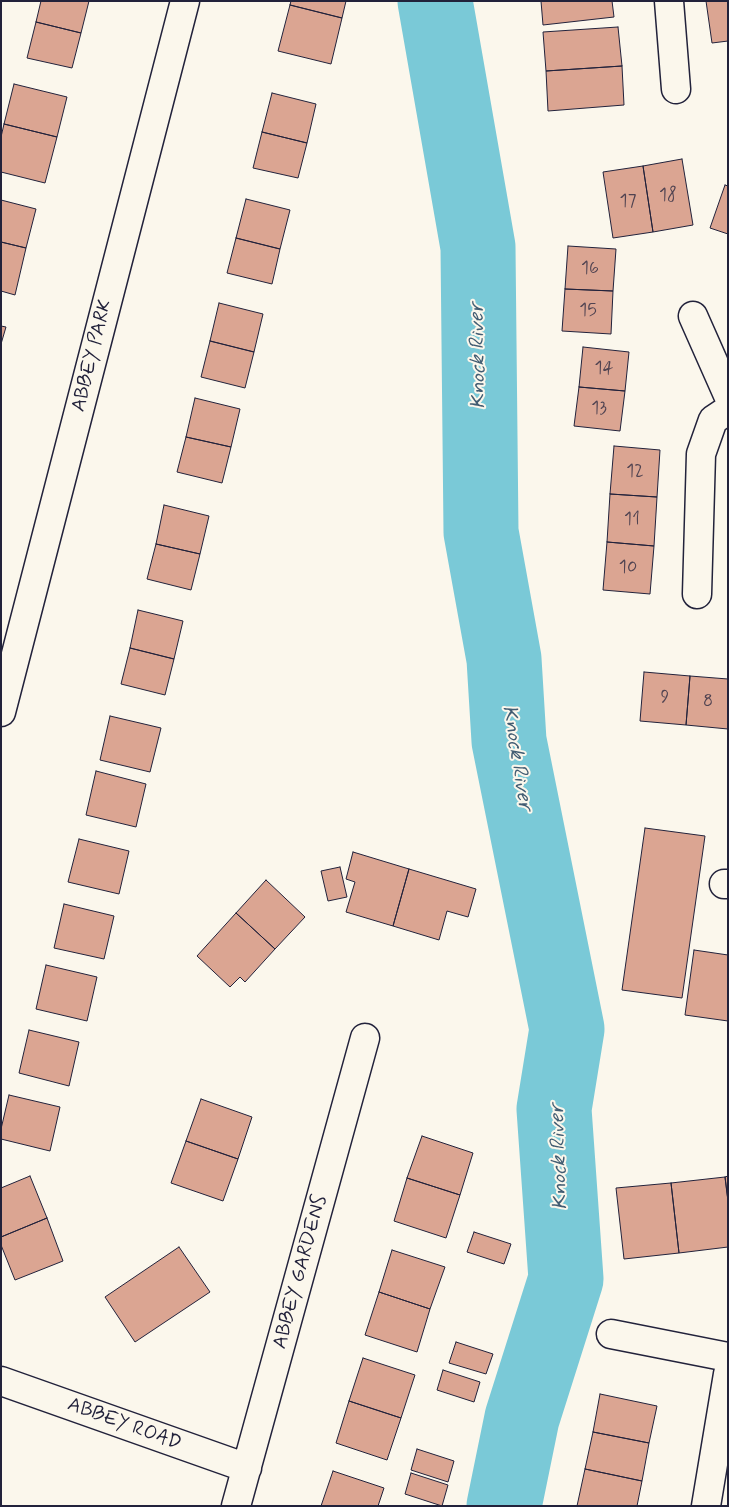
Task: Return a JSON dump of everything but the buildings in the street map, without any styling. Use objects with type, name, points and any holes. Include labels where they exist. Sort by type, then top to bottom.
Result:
[{"type":"street","name":"ABBEY PARK","points":[[1,712],[184,1]]},
{"type":"street","points":[[670,1],[676,89]]},
{"type":"street","points":[[693,316],[728,395]]},
{"type":"street","points":[[697,594],[701,454],[713,420],[728,410]]},
{"type":"street","name":"ABBEY GARDENS","points":[[236,1506],[365,1038]]},
{"type":"street","points":[[611,1334],[728,1357]]},
{"type":"street","points":[[706,1506],[728,1374]]},
{"type":"street","name":"ABBEY ROAD","points":[[1,1381],[247,1468]]},
{"type":"waterway","name":"Knock River","points":[[435,1],[478,247],[481,532],[504,659],[509,741],[567,1029],[554,1109],[566,1279],[522,1418],[504,1506]]}]
